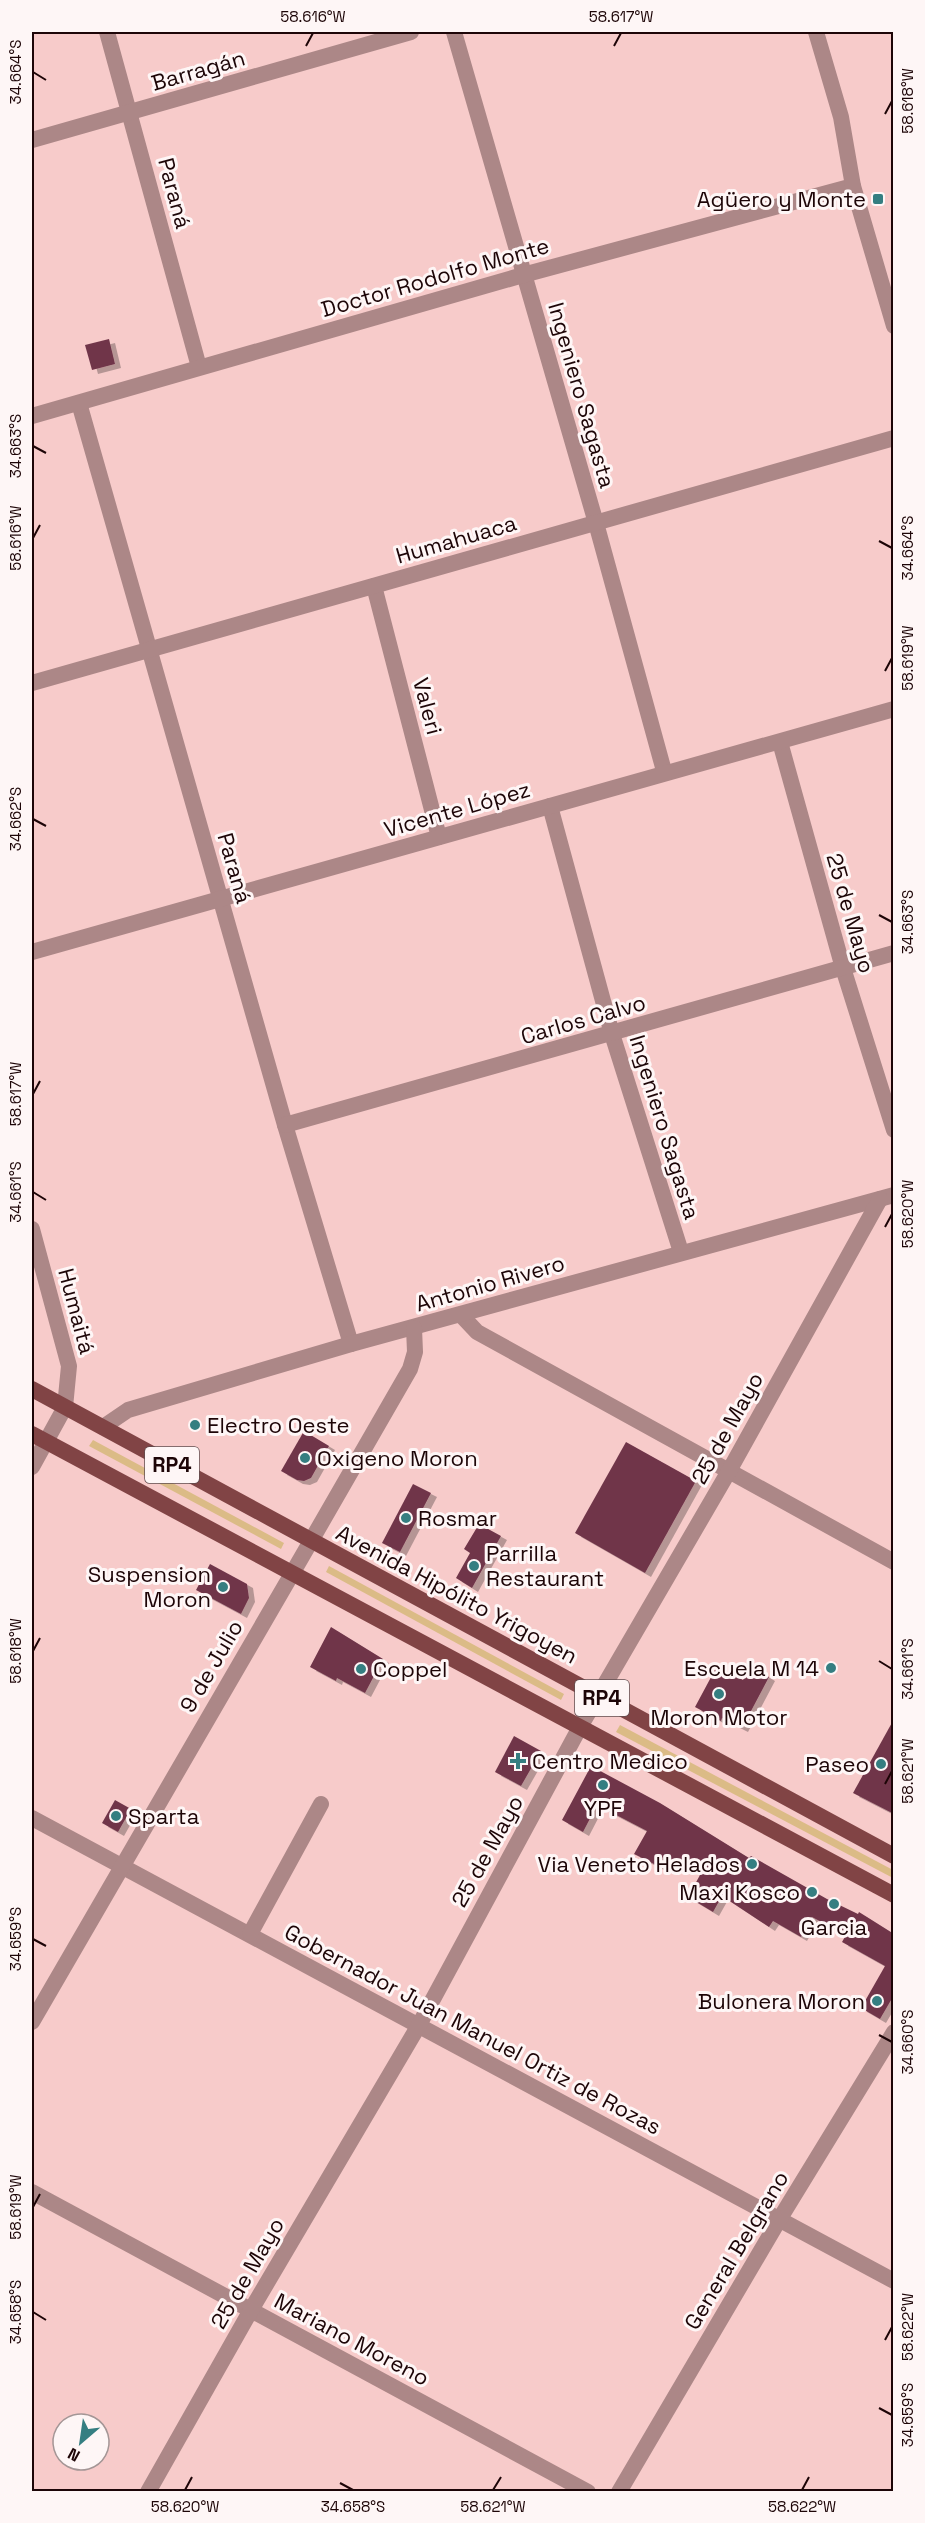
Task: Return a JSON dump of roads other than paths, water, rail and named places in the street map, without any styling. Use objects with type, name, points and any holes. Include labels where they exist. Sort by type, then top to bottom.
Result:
[{"type":"main road","name":"Avenida Hipólito Yrigoyen","points":[[32,1389],[894,1856]]},
{"type":"main road","name":"RP4","points":[[39,1438],[894,1895]]},
{"type":"street","name":"Paraná","points":[[107,32],[199,367]]},
{"type":"street","name":"Barragán","points":[[32,140],[130,114],[411,32]]},
{"type":"street","name":"Ingeniero Sagasta","points":[[454,32],[596,523],[664,771]]},
{"type":"street","points":[[816,32],[841,117],[853,186],[893,326]]},
{"type":"street","name":"Doctor Rodolfo Monte","points":[[32,417],[523,275],[853,186]]},
{"type":"street","name":"Paraná","points":[[80,404],[285,1125],[351,1344]]},
{"type":"street","name":"Humahuaca","points":[[32,683],[894,438]]},
{"type":"street","name":"Valeri","points":[[374,586],[439,837]]},
{"type":"street","name":"Vicente López","points":[[32,952],[550,806],[664,771],[780,742],[894,709]]},
{"type":"street","name":"25 de Mayo","points":[[780,742],[843,968],[894,1130]]},
{"type":"street","name":"Ingeniero Sagasta","points":[[550,806],[612,1034],[681,1252]]},
{"type":"street","name":"Carlos Calvo","points":[[285,1125],[894,954]]},
{"type":"street","name":"25 de Mayo","points":[[148,2492],[251,2310],[418,2025],[580,1727],[887,1197]]},
{"type":"street","name":"Antonio Rivero","points":[[103,1427],[128,1410],[351,1344],[887,1197]]},
{"type":"street","name":"Humaitá","points":[[32,1229],[69,1366],[65,1407]]},
{"type":"street","points":[[461,1315],[477,1332],[894,1562]]},
{"type":"street","name":"9 de Julio","points":[[32,2022],[410,1369],[415,1352],[414,1328]]},
{"type":"street","points":[[32,1467],[39,1438],[65,1407]]},
{"type":"street","points":[[250,1934],[321,1804]]},
{"type":"street","name":"Gobernador Juan Manuel Ortiz de Rozas","points":[[32,1818],[894,2281]]},
{"type":"street","name":"General Belgrano","points":[[619,2492],[779,2220],[894,2032]]},
{"type":"street","name":"Mariano Moreno","points":[[32,2192],[588,2492]]},
{"type":"place","name":"Agüero y Monte","points":[[878,199]]},
{"type":"place","name":"Electro Oeste","points":[[195,1425]]},
{"type":"place","name":"Oxigeno Moron","points":[[305,1458]]},
{"type":"place","name":"Rosmar","points":[[406,1518]]},
{"type":"place","name":"Parrilla Restaurant","points":[[474,1566]]},
{"type":"place","name":"Suspension Moron","points":[[223,1587]]},
{"type":"place","name":"Escuela M 14","points":[[831,1668]]},
{"type":"place","name":"Coppel","points":[[361,1669]]},
{"type":"place","name":"Moron Motor","points":[[719,1694]]},
{"type":"place","name":"Centro Medico","points":[[518,1761]]},
{"type":"place","name":"Paseo","points":[[881,1764]]},
{"type":"place","name":"YPF","points":[[603,1785]]},
{"type":"place","name":"Sparta","points":[[116,1816]]},
{"type":"place","name":"Via Veneto Helados","points":[[752,1864]]},
{"type":"place","name":"Maxi Kosco","points":[[812,1892]]},
{"type":"place","name":"Garcia","points":[[834,1904]]},
{"type":"place","name":"Bulonera Moron","points":[[877,2001]]}]
